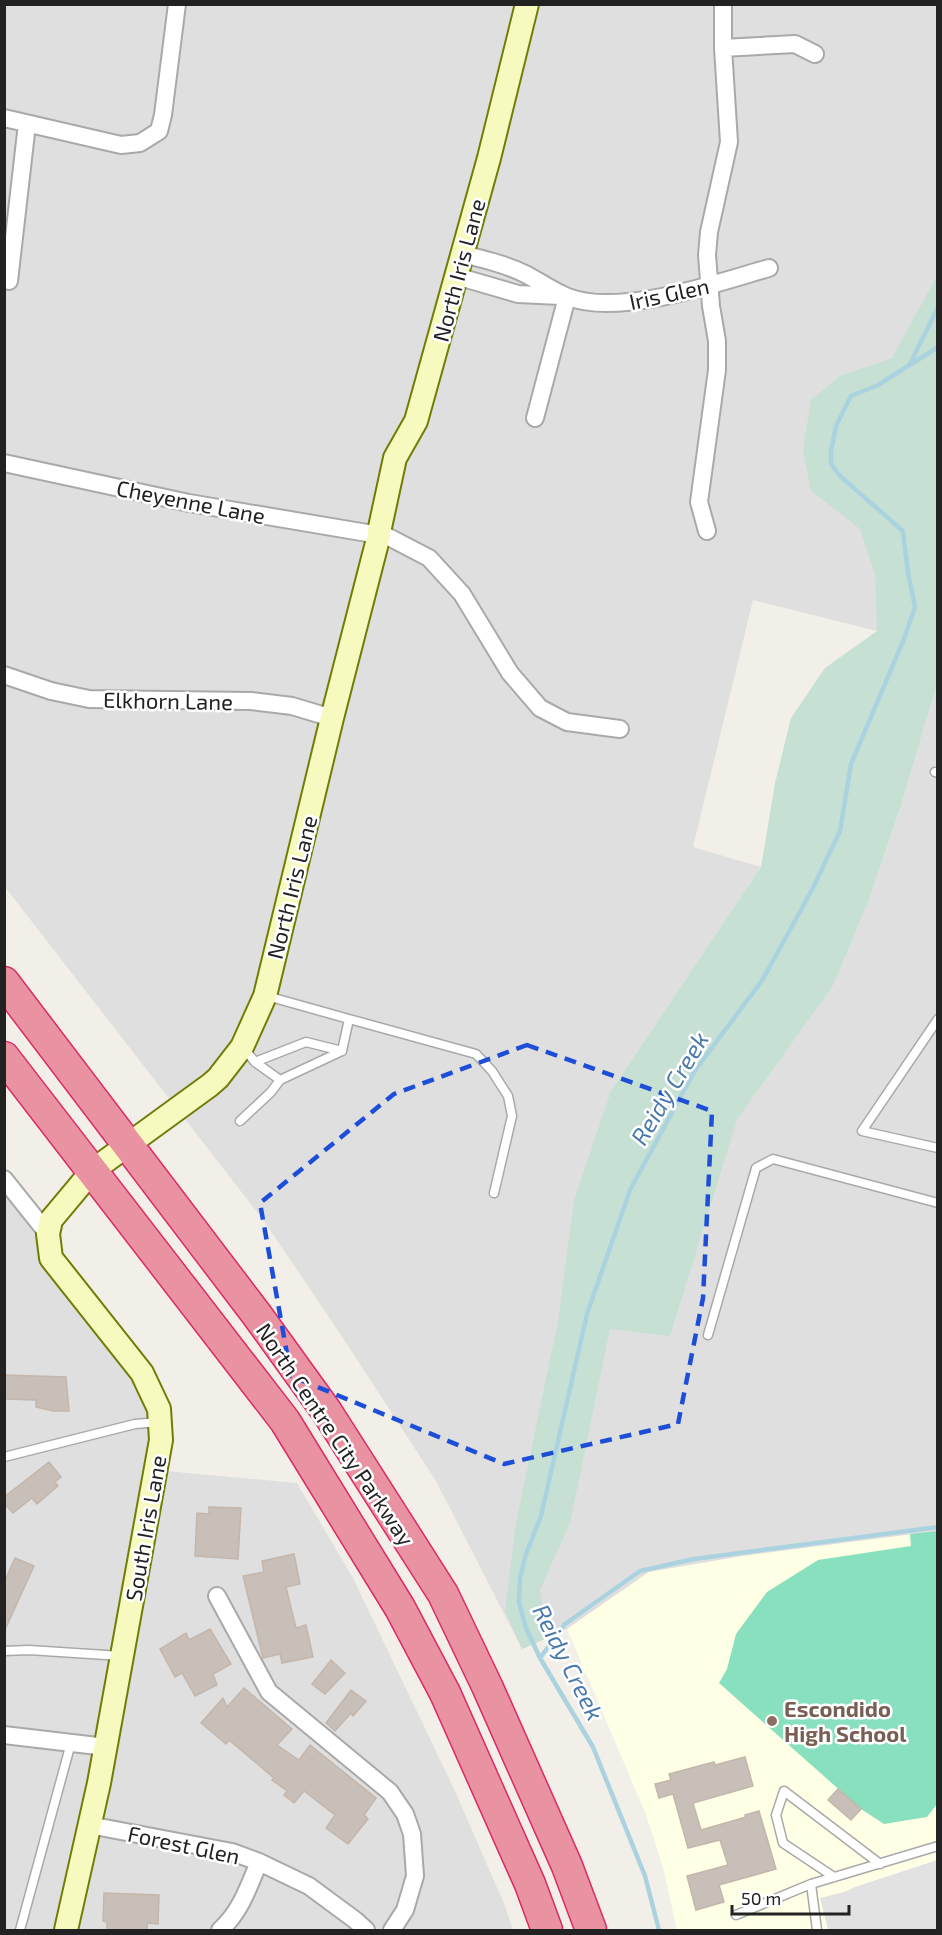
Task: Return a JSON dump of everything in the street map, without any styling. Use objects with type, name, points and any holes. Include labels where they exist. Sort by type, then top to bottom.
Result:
[{"type":"highway","name":"North Centre City Parkway","points":[[4,982],[128,1143],[327,1412],[443,1594],[487,1686],[567,1866],[591,1930]]},
{"type":"highway","name":"North Centre City Parkway","points":[[4,1057],[285,1421],[400,1608],[445,1693],[530,1884],[547,1930]]},
{"type":"street","points":[[4,118],[122,146],[140,143],[159,131],[177,4]]},
{"type":"street","name":"North Iris Lane","points":[[92,1171],[249,1054],[379,533],[395,459],[416,421],[527,4]]},
{"type":"street","points":[[707,531],[699,502],[717,370],[717,341],[707,255],[709,232],[729,142],[723,48],[723,4]]},
{"type":"street","points":[[723,48],[795,44],[814,54]]},
{"type":"street","points":[[9,281],[27,124]]},
{"type":"street","name":"Iris Glen","points":[[459,265],[518,294],[567,297],[616,304],[709,285],[769,268]]},
{"type":"street","name":"Iris Glen","points":[[459,265],[516,270],[567,297]]},
{"type":"street","points":[[535,418],[567,297]]},
{"type":"street","name":"Cheyenne Lane","points":[[4,463],[189,503],[379,533],[429,558],[449,579],[462,594],[510,673],[540,708],[567,722],[620,729]]},
{"type":"street","name":"Elkhorn Lane","points":[[4,675],[51,691],[89,699],[251,701],[292,706],[332,718]]},
{"type":"street","points":[[48,1234],[51,1220],[92,1171]]},
{"type":"street","points":[[4,1179],[48,1234]]},
{"type":"street","name":"South Iris Lane","points":[[48,1234],[51,1258],[142,1373],[159,1409],[161,1440],[106,1747],[66,1930]]},
{"type":"street","points":[[217,1596],[269,1692],[390,1792],[405,1814],[412,1834],[415,1876],[405,1910],[392,1930]]},
{"type":"street","points":[[4,1735],[106,1747]]},
{"type":"street","name":"Forest Glen","points":[[89,1825],[232,1852],[259,1862],[309,1886],[366,1930]]},
{"type":"street","points":[[220,1930],[241,1904],[259,1862]]},
{"type":"lane","points":[[265,996],[476,1054],[492,1071],[508,1096],[512,1116],[494,1193]]},
{"type":"lane","points":[[342,1051],[349,1019]]},
{"type":"lane","points":[[938,1019],[862,1131],[938,1148]]},
{"type":"lane","points":[[249,1054],[306,1042],[342,1051]]},
{"type":"lane","points":[[240,1120],[271,1092],[280,1080],[342,1051]]},
{"type":"lane","points":[[249,1054],[280,1080]]},
{"type":"lane","points":[[708,1335],[756,1168],[773,1159],[938,1203]]},
{"type":"lane","points":[[4,1457],[135,1425],[159,1422]]},
{"type":"lane","points":[[4,1651],[29,1650],[121,1656]]},
{"type":"lane","points":[[20,1930],[71,1742]]},
{"type":"lane","points":[[834,1877],[783,1843],[776,1815],[784,1791],[879,1864]]},
{"type":"lane","points":[[736,1915],[811,1884],[938,1846]]},
{"type":"lane","points":[[811,1884],[817,1930]]},
{"type":"highlighted area","points":[[527,1045],[712,1111],[703,1298],[678,1424],[504,1464],[291,1376],[260,1203],[394,1094]]},
{"type":"shaded area","points":[[5,5],[937,5],[937,646],[753,600],[693,847],[761,867],[611,1091],[737,1120],[833,986],[867,905],[901,806],[937,684],[937,1531],[743,1556],[649,1572],[567,1629],[522,1649],[436,1481],[264,1221],[5,887]]},
{"type":"shaded area","points":[[937,276],[937,684],[901,806],[867,905],[833,986],[737,1120],[670,1336],[610,1329],[570,1523],[540,1590],[547,1638],[522,1649],[505,1611],[516,1523],[558,1321],[574,1201],[611,1091],[761,867],[775,783],[791,718],[825,668],[877,631],[875,574],[860,529],[811,491],[803,449],[811,400],[840,376],[892,358]]},
{"type":"shaded area","points":[[4,1179],[159,1409],[155,1470],[297,1483],[353,1578],[455,1791],[505,1906],[513,1930],[5,1930]]},
{"type":"shaded area","name":"Escondido High School","points":[[937,1531],[937,1930],[677,1930],[663,1867],[645,1812],[567,1629],[649,1572],[743,1556]]},
{"type":"shaded area","points":[[937,1860],[937,1930],[828,1930],[820,1898]]},
{"type":"green space","points":[[937,1531],[937,1804],[927,1817],[884,1824],[861,1809],[719,1683],[727,1669],[736,1634],[767,1592],[818,1560],[911,1546],[910,1534]]},
{"type":"building","points":[[4,1375],[66,1377],[69,1411],[53,1411],[36,1407],[36,1400],[4,1399]]},
{"type":"building","points":[[49,1462],[61,1477],[55,1482],[58,1486],[37,1504],[32,1498],[13,1513],[4,1503],[4,1497]]},
{"type":"building","points":[[209,1507],[241,1508],[238,1559],[195,1556],[197,1513],[209,1514]]},
{"type":"building","points":[[294,1554],[300,1584],[286,1587],[296,1628],[306,1625],[313,1657],[282,1663],[280,1654],[263,1658],[243,1576],[264,1572],[262,1561]]},
{"type":"building","points":[[15,1558],[34,1566],[4,1632],[4,1583]]},
{"type":"building","points":[[210,1629],[231,1664],[213,1674],[217,1685],[195,1696],[182,1673],[175,1677],[160,1649],[186,1633],[189,1640]]},
{"type":"building","points":[[331,1660],[345,1673],[325,1694],[312,1684]]},
{"type":"building","points":[[244,1688],[292,1729],[277,1745],[299,1760],[310,1745],[376,1798],[364,1815],[368,1819],[348,1844],[326,1828],[335,1815],[304,1791],[294,1803],[284,1795],[287,1791],[272,1780],[274,1778],[229,1740],[226,1744],[201,1723],[223,1698],[227,1707]]},
{"type":"building","points":[[351,1690],[366,1701],[353,1716],[351,1713],[335,1731],[326,1723]]},
{"type":"building","points":[[745,1757],[753,1786],[693,1803],[701,1830],[759,1811],[776,1869],[719,1885],[724,1902],[696,1910],[687,1876],[728,1865],[720,1840],[688,1848],[673,1794],[659,1798],[655,1784],[671,1780],[669,1774],[714,1762],[715,1765]]},
{"type":"building","points":[[838,1789],[861,1809],[851,1820],[828,1800]]},
{"type":"building","points":[[104,1893],[159,1895],[158,1924],[147,1923],[147,1930],[107,1930],[107,1922],[103,1921]]},
{"type":"waterway","points":[[910,364],[938,307]]},
{"type":"waterway","name":"Reidy Creek","points":[[659,1930],[645,1876],[593,1747],[540,1658],[526,1628],[519,1602],[520,1578],[526,1554],[541,1516],[587,1314],[630,1190],[694,1072],[763,979],[813,888],[840,831],[851,764],[904,639],[915,607],[903,531],[840,476],[831,464],[836,426],[851,396],[878,385],[938,347]]},
{"type":"waterway","points":[[540,1658],[565,1624],[640,1571],[694,1559],[938,1527]]},
{"type":"place","name":"Escondido High School","points":[[772,1721]]}]
